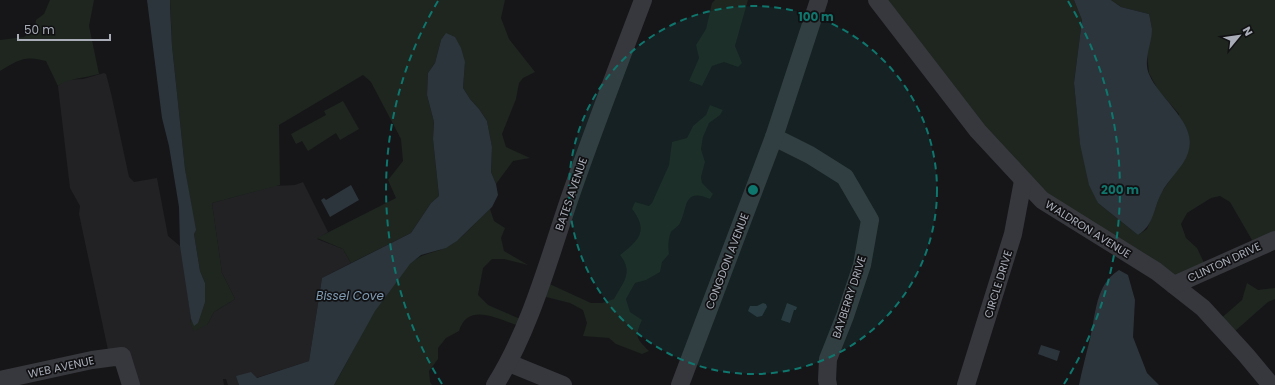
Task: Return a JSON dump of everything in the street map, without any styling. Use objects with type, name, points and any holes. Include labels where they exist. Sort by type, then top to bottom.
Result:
[{"type":"street","name":"BATES AVENUE","points":[[495,385],[509,363],[542,280],[588,146],[642,0]]},
{"type":"street","name":"CONGDON AVENUE","points":[[680,385],[774,137],[819,0]]},
{"type":"street","name":"WALDRON AVENUE","points":[[877,0],[978,131],[1042,200],[1156,272],[1203,308],[1271,385]]},
{"type":"street","name":"BAYBERRY DRIVE","points":[[774,137],[810,155],[844,177],[870,220],[862,265],[845,316],[828,358],[828,385]]},
{"type":"street","name":"CIRCLE DRIVE","points":[[966,385],[1013,234],[1023,180]]},
{"type":"street","name":"CLINTON DRIVE","points":[[1174,285],[1275,240]]},
{"type":"street","name":"WEB AVENUE","points":[[0,380],[92,360],[122,356],[131,385]]},
{"type":"street","points":[[509,363],[563,385]]},
{"type":"shaded area","points":[[50,0],[94,0],[89,26],[99,74],[72,80],[58,86],[46,61],[32,58],[17,61],[0,71],[0,40],[24,37],[35,28],[36,20],[44,14]]},
{"type":"shaded area","points":[[170,0],[505,0],[501,18],[509,39],[535,72],[523,78],[519,83],[516,99],[502,134],[506,147],[530,158],[513,161],[496,184],[491,172],[492,147],[487,121],[463,88],[465,62],[441,40],[435,63],[428,73],[427,95],[434,122],[433,139],[439,196],[431,203],[411,233],[351,263],[343,249],[317,238],[396,198],[388,180],[403,161],[401,139],[371,82],[363,75],[279,125],[280,185],[212,203],[222,273],[235,299],[214,312],[207,325],[194,331],[190,323],[191,319],[194,325],[205,283],[200,271],[185,169],[172,46]]},
{"type":"shaded area","points":[[715,0],[748,0],[735,46],[742,63],[738,67],[724,62],[712,66],[702,86],[689,81],[699,58],[696,45],[706,29],[712,3]]},
{"type":"shaded area","points":[[878,0],[1074,0],[1082,20],[1074,83],[1080,143],[1098,203],[1138,235],[1147,229],[1161,193],[1175,173],[1179,114],[1158,90],[1149,73],[1147,54],[1152,29],[1149,14],[1121,7],[1111,0],[1275,0],[1275,239],[1256,247],[1230,202],[1220,196],[1211,198],[1187,213],[1181,224],[1186,238],[1197,248],[1207,269],[1176,284],[1040,197]]},
{"type":"shaded area","points":[[104,73],[106,74],[111,93],[129,177],[134,182],[157,178],[168,236],[182,249],[191,319],[190,323],[207,325],[214,312],[235,299],[222,273],[212,203],[274,186],[295,185],[303,182],[328,232],[317,239],[343,249],[351,263],[322,278],[309,361],[256,378],[237,376],[239,385],[228,385],[226,379],[223,379],[224,385],[126,385],[108,350],[79,214],[80,206],[70,188],[58,86],[66,80],[83,79]]},
{"type":"shaded area","points":[[343,101],[359,129],[340,140],[336,133],[308,151],[302,141],[296,144],[291,134],[326,115],[324,111]]},
{"type":"shaded area","points":[[710,105],[723,110],[720,115],[709,123],[703,137],[701,149],[705,162],[701,177],[702,183],[713,194],[710,199],[701,196],[691,197],[688,201],[680,223],[671,232],[668,243],[669,254],[662,262],[660,272],[646,280],[635,283],[626,299],[630,312],[642,320],[638,330],[638,337],[649,351],[642,354],[616,344],[609,338],[583,336],[587,323],[583,310],[570,303],[538,295],[543,281],[591,303],[602,303],[614,299],[624,282],[627,272],[624,261],[620,255],[637,240],[640,235],[640,223],[632,209],[635,202],[649,206],[652,203],[669,165],[672,142],[687,138],[693,126],[706,115]]},
{"type":"shaded area","points":[[490,209],[494,221],[505,228],[501,238],[504,251],[528,265],[504,259],[492,259],[483,268],[478,295],[488,305],[525,321],[520,326],[485,315],[469,317],[463,322],[459,331],[446,338],[438,348],[438,359],[429,371],[430,382],[432,385],[334,385],[378,305],[399,276],[419,257],[453,244]]},
{"type":"shaded area","points":[[1247,283],[1258,290],[1275,288],[1275,299],[1268,302],[1234,332],[1218,321],[1242,300]]},
{"type":"water","points":[[147,0],[170,0],[172,46],[185,169],[196,230],[194,234],[200,271],[205,283],[205,302],[198,323],[194,326],[191,319],[180,246],[179,207],[169,146],[162,118]]},
{"type":"water","points":[[1074,0],[1111,0],[1121,7],[1149,14],[1152,29],[1147,57],[1147,68],[1154,83],[1183,122],[1188,132],[1190,142],[1186,158],[1167,183],[1147,227],[1138,235],[1098,203],[1089,185],[1080,144],[1074,83],[1082,20]]},
{"type":"water","name":"Bissel Cove","points":[[446,33],[455,37],[461,48],[465,62],[463,88],[487,121],[492,147],[491,172],[496,184],[498,195],[492,207],[457,241],[446,248],[421,255],[410,264],[375,311],[334,385],[239,385],[236,376],[251,372],[257,378],[309,361],[322,278],[411,233],[431,203],[439,196],[433,139],[434,122],[427,95],[428,73],[435,63],[441,40]]},
{"type":"water","points":[[351,185],[359,200],[330,217],[321,200],[324,198],[326,200]]},
{"type":"water","points":[[1119,270],[1128,275],[1135,300],[1133,337],[1147,373],[1159,385],[1079,385],[1095,310],[1101,292],[1111,276]]},
{"type":"water","points":[[763,303],[766,304],[767,307],[762,316],[757,317],[748,311],[750,306],[757,306]]},
{"type":"water","points":[[787,303],[797,307],[796,310],[794,310],[790,323],[781,320]]},
{"type":"water","points":[[1041,345],[1060,351],[1057,361],[1038,354]]}]
